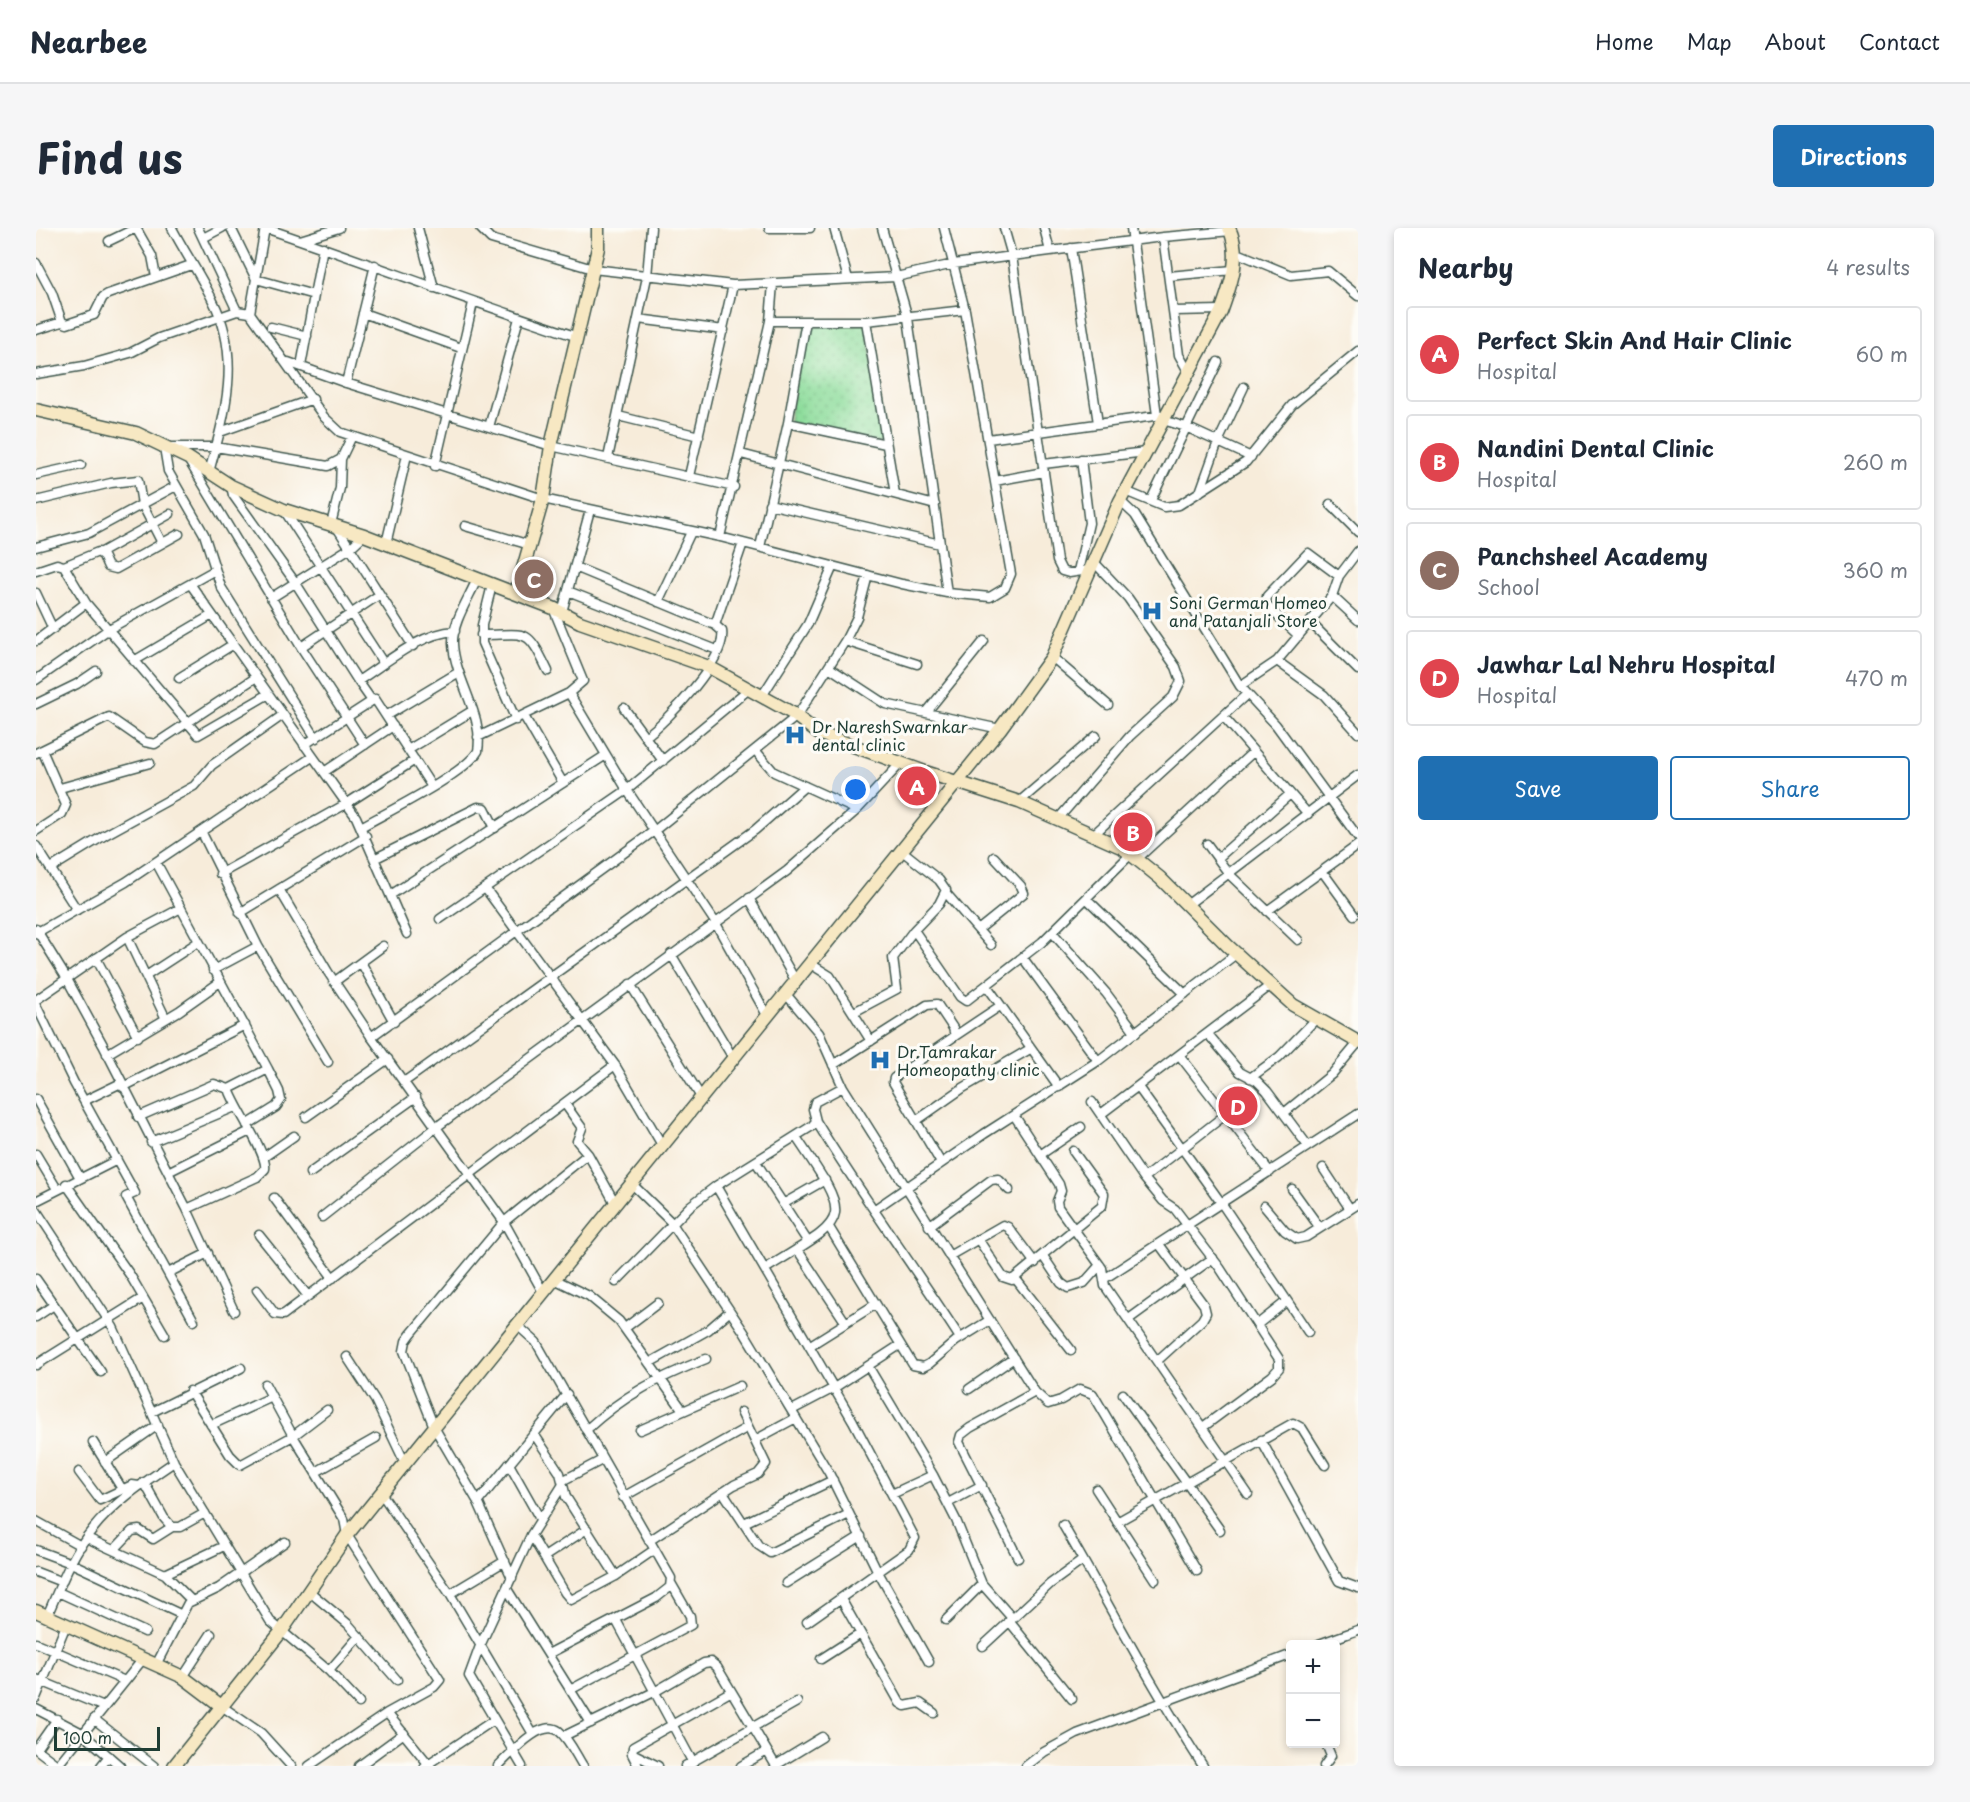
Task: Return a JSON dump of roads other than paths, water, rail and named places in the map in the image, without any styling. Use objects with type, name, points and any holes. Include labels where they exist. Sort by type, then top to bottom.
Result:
[{"type":"street","points":[[109,241],[136,228],[152,256],[156,277]]},
{"type":"street","points":[[172,228],[221,318],[229,342],[230,376],[220,432],[209,472]]},
{"type":"street","points":[[198,228],[237,311]]},
{"type":"street","points":[[203,238],[222,228]]},
{"type":"street","points":[[231,228],[256,279],[314,295]]},
{"type":"street","points":[[250,313],[266,228],[375,265],[473,303],[575,336]]},
{"type":"street","points":[[300,240],[339,228]]},
{"type":"street","points":[[418,228],[434,288]]},
{"type":"street","points":[[174,1766],[220,1705],[281,1632],[347,1535],[1000,729],[1052,657],[1087,568],[1162,416],[1189,373],[1221,310],[1233,270],[1235,252],[1230,230],[954,264],[896,277],[733,285],[647,277],[593,269],[491,239],[480,228]]},
{"type":"street","points":[[516,593],[543,500],[550,446],[598,248],[598,228]]},
{"type":"street","points":[[608,458],[647,277],[651,228]]},
{"type":"street","points":[[769,228],[810,228]]},
{"type":"street","points":[[834,228],[848,279]]},
{"type":"street","points":[[882,228],[908,318],[947,593]]},
{"type":"street","points":[[36,374],[84,366],[130,353],[159,338],[237,311],[250,313],[288,362],[331,424],[352,436],[435,466],[543,500],[720,537],[947,593],[990,597],[1009,583],[1011,574],[965,310],[944,228]]},
{"type":"street","points":[[1004,228],[1012,256],[1057,561],[1062,571],[1087,568],[1128,598],[1176,667],[1181,681],[1173,697],[1130,736],[1058,819]]},
{"type":"street","points":[[1044,228],[1050,251]]},
{"type":"street","points":[[1131,228],[1162,416]]},
{"type":"street","points":[[1163,237],[1179,355],[1189,373]]},
{"type":"street","points":[[301,366],[323,248]]},
{"type":"street","points":[[1071,248],[1098,423]]},
{"type":"street","points":[[1235,252],[1291,275],[1328,271],[1358,296]]},
{"type":"street","points":[[36,263],[52,293],[62,322]]},
{"type":"street","points":[[36,330],[62,322],[67,324],[88,318],[97,312],[100,301],[108,294],[191,265]]},
{"type":"street","points":[[346,383],[375,265]]},
{"type":"street","points":[[1169,276],[1233,270]]},
{"type":"street","points":[[720,537],[734,487],[770,321],[772,283]]},
{"type":"street","points":[[689,476],[733,285]]},
{"type":"street","points":[[435,466],[473,303]]},
{"type":"street","points":[[770,321],[866,321],[965,310]]},
{"type":"street","points":[[1174,311],[1221,310]]},
{"type":"street","points":[[363,313],[461,348]]},
{"type":"street","points":[[489,427],[519,318]]},
{"type":"street","points":[[638,319],[724,330]]},
{"type":"street","points":[[760,547],[788,423],[806,321]]},
{"type":"street","points":[[866,321],[895,494]]},
{"type":"street","points":[[271,327],[307,336]]},
{"type":"street","points":[[1123,496],[1174,508],[1200,492],[1251,457],[1299,399],[1358,351]]},
{"type":"street","points":[[288,362],[346,383],[550,446],[734,487]]},
{"type":"street","points":[[1152,501],[1218,362]]},
{"type":"street","points":[[1200,492],[1218,442],[1244,387]]},
{"type":"street","points":[[220,432],[313,399]]},
{"type":"street","points":[[36,410],[136,433],[188,458],[231,486],[284,510],[364,535],[516,593],[580,621],[709,667],[797,716],[818,733],[901,764],[957,780],[1019,802],[1134,856],[1293,1005],[1358,1043],[1332,1074],[1284,1113]]},
{"type":"street","points":[[618,416],[699,436]]},
{"type":"street","points":[[988,439],[1162,416],[1251,457]]},
{"type":"street","points":[[788,423],[886,444]]},
{"type":"street","points":[[352,436],[341,459],[340,488],[333,525],[413,646]]},
{"type":"street","points":[[164,447],[216,447],[328,466],[341,459]]},
{"type":"street","points":[[164,447],[166,465],[204,534],[215,570],[231,605],[316,738]]},
{"type":"street","points":[[995,481],[1081,459],[1146,452]]},
{"type":"street","points":[[741,454],[934,505]]},
{"type":"street","points":[[386,544],[407,455]]},
{"type":"street","points":[[188,458],[301,647],[365,745]]},
{"type":"street","points":[[1081,459],[1089,523],[1087,568]]},
{"type":"street","points":[[36,475],[81,465]]},
{"type":"street","points":[[36,501],[132,479],[140,483],[142,504],[162,543]]},
{"type":"street","points":[[36,547],[89,533],[176,486]]},
{"type":"street","points":[[231,486],[234,495],[295,582],[372,701]]},
{"type":"street","points":[[1123,496],[1240,686],[1276,725],[1331,797],[1358,837]]},
{"type":"street","points":[[769,504],[940,544]]},
{"type":"street","points":[[1330,504],[1358,532]]},
{"type":"street","points":[[284,510],[384,664]]},
{"type":"street","points":[[478,737],[569,693],[584,681],[558,610],[568,591],[590,510]]},
{"type":"street","points":[[64,566],[77,559],[100,553],[170,514]]},
{"type":"street","points":[[465,526],[530,545]]},
{"type":"street","points":[[658,602],[691,532]]},
{"type":"street","points":[[100,553],[108,567],[116,569],[179,534]]},
{"type":"street","points":[[271,598],[350,548],[364,535]]},
{"type":"street","points":[[715,625],[743,543]]},
{"type":"street","points":[[1240,686],[1277,661],[1299,636],[1332,596],[1339,576],[1358,551]]},
{"type":"street","points":[[1299,636],[1269,608],[1265,602],[1267,596],[1308,553],[1339,576]]},
{"type":"street","points":[[36,571],[57,564],[64,566],[86,603],[196,735],[202,734],[267,695]]},
{"type":"street","points":[[762,696],[808,624],[833,566]]},
{"type":"street","points":[[574,567],[715,625],[723,634],[709,667],[683,703],[645,737]]},
{"type":"street","points":[[36,680],[109,629],[215,570]]},
{"type":"street","points":[[369,1034],[392,1020],[654,831],[797,716],[846,641],[857,617],[868,575]]},
{"type":"street","points":[[361,827],[432,787],[476,755],[479,747],[478,737],[453,643],[455,631],[477,579]]},
{"type":"street","points":[[191,585],[361,827],[392,894],[407,934]]},
{"type":"street","points":[[492,585],[481,635],[485,654],[520,718],[563,783]]},
{"type":"street","points":[[568,591],[717,650]]},
{"type":"street","points":[[36,593],[53,629]]},
{"type":"street","points":[[301,647],[379,595]]},
{"type":"street","points":[[1332,596],[1358,620]]},
{"type":"street","points":[[36,641],[86,603]]},
{"type":"street","points":[[134,661],[212,615]]},
{"type":"street","points":[[1311,621],[1358,670]]},
{"type":"street","points":[[358,681],[413,646],[441,632],[455,631]]},
{"type":"street","points":[[481,635],[526,636],[533,641],[548,671]]},
{"type":"street","points":[[846,641],[917,664]]},
{"type":"street","points":[[926,713],[984,641]]},
{"type":"street","points":[[178,678],[232,645]]},
{"type":"street","points":[[1052,657],[1108,705]]},
{"type":"street","points":[[1277,661],[1324,695],[1358,733]]},
{"type":"street","points":[[830,668],[885,704],[1000,729]]},
{"type":"street","points":[[36,704],[78,684],[96,671]]},
{"type":"street","points":[[386,716],[459,672]]},
{"type":"street","points":[[36,831],[65,809],[65,801],[60,788],[39,751],[109,717],[145,742],[155,744],[255,678]]},
{"type":"street","points":[[440,919],[627,790],[749,689]]},
{"type":"street","points":[[569,693],[627,790],[715,922],[767,1015]]},
{"type":"street","points":[[1093,835],[1247,694]]},
{"type":"street","points":[[304,745],[375,699],[432,787]]},
{"type":"street","points":[[624,708],[663,761]]},
{"type":"street","points":[[408,750],[472,711]]},
{"type":"street","points":[[51,868],[194,786],[212,765],[283,715]]},
{"type":"street","points":[[1223,716],[1289,795],[1308,814]]},
{"type":"street","points":[[324,772],[393,726]]},
{"type":"street","points":[[1019,802],[1096,736]]},
{"type":"street","points":[[755,750],[774,772],[857,810]]},
{"type":"street","points":[[914,930],[963,1000],[971,999],[1023,958],[1087,898],[1253,752]]},
{"type":"street","points":[[392,894],[606,755]]},
{"type":"street","points":[[234,1311],[187,1209],[107,1054],[67,979],[37,931],[77,910],[202,833],[312,757]]},
{"type":"street","points":[[220,874],[346,804],[415,760]]},
{"type":"street","points":[[60,788],[150,763]]},
{"type":"street","points":[[322,1217],[438,1126],[787,871],[857,810],[901,764]]},
{"type":"street","points":[[1187,905],[1229,874],[1250,855],[1358,776]]},
{"type":"street","points":[[404,1082],[755,830],[805,786]]},
{"type":"street","points":[[1218,858],[1289,795]]},
{"type":"street","points":[[376,858],[478,807],[485,808],[497,827]]},
{"type":"street","points":[[202,833],[220,874],[258,946],[328,1062]]},
{"type":"street","points":[[240,913],[366,836]]},
{"type":"street","points":[[1207,844],[1229,874],[1298,940]]},
{"type":"street","points":[[1267,911],[1358,845]]},
{"type":"street","points":[[36,846],[77,910]]},
{"type":"street","points":[[901,850],[939,880],[946,893],[991,945]]},
{"type":"street","points":[[978,930],[1024,893],[1021,886],[994,857]]},
{"type":"street","points":[[156,862],[245,1025],[279,1091],[281,1100],[276,1107],[248,1128],[168,1173]]},
{"type":"street","points":[[1322,871],[1354,915]]},
{"type":"street","points":[[485,888],[517,928],[615,1065],[662,1145]]},
{"type":"street","points":[[279,889],[334,982],[369,1034],[438,1126],[504,1222],[543,1292]]},
{"type":"street","points":[[854,1012],[897,989],[893,958],[946,893]]},
{"type":"street","points":[[749,898],[795,980]]},
{"type":"street","points":[[1087,898],[1185,994]]},
{"type":"street","points":[[36,1000],[127,937],[181,908]]},
{"type":"street","points":[[1052,932],[1099,985],[1136,1033]]},
{"type":"street","points":[[127,937],[166,1019]]},
{"type":"street","points":[[146,976],[198,942]]},
{"type":"street","points":[[213,970],[258,946]]},
{"type":"street","points":[[334,982],[362,964],[383,946]]},
{"type":"street","points":[[671,954],[733,1058]]},
{"type":"street","points":[[875,1209],[941,1163],[1098,1061],[1236,954]]},
{"type":"street","points":[[96,958],[138,1037]]},
{"type":"street","points":[[1023,958],[1098,1061]]},
{"type":"street","points":[[809,963],[830,976],[871,1041]]},
{"type":"street","points":[[362,964],[392,1020]]},
{"type":"street","points":[[107,1054],[138,1037],[220,982]]},
{"type":"street","points":[[630,984],[701,1097]]},
{"type":"street","points":[[1101,1114],[1271,985]]},
{"type":"street","points":[[987,986],[1059,1087]]},
{"type":"street","points":[[785,993],[819,1033],[843,1087],[904,1188],[1035,1392],[1048,1404],[1061,1400],[1080,1389],[1089,1390],[1197,1571]]},
{"type":"street","points":[[834,1065],[932,1003],[937,1004],[954,1028],[954,1036]]},
{"type":"street","points":[[36,1005],[84,1101],[135,1193],[126,1197],[194,1321]]},
{"type":"street","points":[[941,1163],[893,1084],[894,1078],[1000,1006]]},
{"type":"street","points":[[1250,1078],[1279,1057],[1317,1018]]},
{"type":"street","points":[[84,1101],[245,1025]]},
{"type":"street","points":[[1208,1034],[1240,1072],[1262,1084],[1308,1146]]},
{"type":"street","points":[[916,1121],[963,1088],[1030,1048]]},
{"type":"street","points":[[1180,1056],[1270,1172]]},
{"type":"street","points":[[306,1117],[388,1059]]},
{"type":"street","points":[[257,1290],[278,1316],[284,1315],[615,1065]]},
{"type":"street","points":[[138,1117],[214,1084],[229,1089],[268,1069]]},
{"type":"street","points":[[843,1087],[815,1102],[813,1109],[816,1120],[852,1180],[875,1209],[960,1338]]},
{"type":"street","points":[[1138,1087],[1222,1204],[1308,1332]]},
{"type":"street","points":[[187,1209],[256,1177],[265,1169],[264,1157],[235,1107],[229,1089]]},
{"type":"street","points":[[310,1173],[416,1097]]},
{"type":"street","points":[[36,1099],[80,1178]]},
{"type":"street","points":[[1092,1102],[1144,1178],[1188,1226],[1213,1258],[1277,1353],[1279,1368],[1272,1376],[1203,1427]]},
{"type":"street","points":[[564,1104],[581,1125],[582,1131],[577,1141],[588,1154],[615,1203]]},
{"type":"street","points":[[151,1142],[235,1107]]},
{"type":"street","points":[[1104,1279],[1358,1114]]},
{"type":"street","points":[[1014,1115],[1061,1188],[1058,1207],[1100,1265],[1105,1286],[1248,1494]]},
{"type":"street","points":[[1144,1178],[1225,1115]]},
{"type":"street","points":[[616,1282],[671,1222],[716,1186],[796,1137],[812,1126],[816,1120]]},
{"type":"street","points":[[1040,1155],[1082,1127]]},
{"type":"street","points":[[264,1157],[294,1136]]},
{"type":"street","points":[[765,1269],[829,1227],[837,1208],[825,1180],[796,1137]]},
{"type":"street","points":[[978,1239],[1003,1277],[1009,1281],[1035,1263],[1102,1206],[1105,1199],[1073,1151]]},
{"type":"street","points":[[36,1154],[57,1189]]},
{"type":"street","points":[[512,1578],[478,1502],[434,1427],[404,1351],[406,1341],[504,1222],[588,1154]]},
{"type":"street","points":[[36,1202],[66,1184],[117,1160]]},
{"type":"street","points":[[756,1162],[808,1242]]},
{"type":"street","points":[[1264,1206],[1285,1231],[1297,1239],[1320,1228],[1354,1206],[1323,1168]]},
{"type":"street","points":[[929,1226],[991,1180],[998,1179],[1009,1190]]},
{"type":"street","points":[[783,1204],[825,1180]]},
{"type":"street","points":[[631,1183],[671,1222],[730,1311],[833,1480],[878,1572],[929,1662]]},
{"type":"street","points":[[66,1184],[130,1275],[165,1335]]},
{"type":"street","points":[[716,1186],[834,1388],[914,1533],[915,1541],[909,1550],[807,1622]]},
{"type":"street","points":[[1292,1189],[1320,1228]]},
{"type":"street","points":[[274,1198],[333,1278]]},
{"type":"street","points":[[36,1210],[108,1318],[132,1366],[174,1462],[274,1627],[328,1671],[359,1703]]},
{"type":"street","points":[[949,1256],[999,1226],[1005,1225],[1035,1263]]},
{"type":"street","points":[[829,1227],[909,1361],[923,1366],[960,1338],[990,1320]]},
{"type":"street","points":[[259,1235],[308,1296]]},
{"type":"street","points":[[1157,1360],[1202,1320],[1206,1313],[1204,1305],[1159,1244]]},
{"type":"street","points":[[797,1249],[846,1323]]},
{"type":"street","points":[[168,1273],[208,1253]]},
{"type":"street","points":[[1043,1256],[1061,1282],[1068,1288],[1084,1283],[1100,1265]]},
{"type":"street","points":[[1129,1319],[1213,1258]]},
{"type":"street","points":[[1015,1278],[1071,1350]]},
{"type":"street","points":[[36,1279],[101,1372]]},
{"type":"street","points":[[554,1279],[589,1296],[625,1328],[682,1409]]},
{"type":"street","points":[[36,1365],[76,1337],[143,1298]]},
{"type":"street","points":[[1258,1324],[1287,1301]]},
{"type":"street","points":[[625,1328],[658,1303]]},
{"type":"street","points":[[809,1346],[876,1304]]},
{"type":"street","points":[[36,1317],[54,1305]]},
{"type":"street","points":[[649,1363],[708,1330],[730,1311]]},
{"type":"street","points":[[516,1325],[536,1342],[668,1572],[671,1583],[690,1616],[691,1625],[570,1690]]},
{"type":"street","points":[[755,1440],[900,1345]]},
{"type":"street","points":[[347,1357],[375,1400],[405,1463]]},
{"type":"street","points":[[969,1389],[1014,1358]]},
{"type":"street","points":[[586,1430],[616,1403],[658,1377],[706,1359]]},
{"type":"street","points":[[868,1366],[948,1503],[982,1584],[1072,1699]]},
{"type":"street","points":[[152,1412],[190,1391],[241,1368]]},
{"type":"street","points":[[265,1384],[293,1436],[344,1519],[347,1535],[440,1680],[434,1687],[387,1713],[309,1766]]},
{"type":"street","points":[[640,1430],[682,1409],[740,1386]]},
{"type":"street","points":[[190,1391],[230,1455],[240,1465],[293,1436],[327,1410]]},
{"type":"street","points":[[1018,1558],[960,1446],[961,1435],[1035,1392]]},
{"type":"street","points":[[478,1502],[567,1394]]},
{"type":"street","points":[[1123,1395],[1220,1530]]},
{"type":"street","points":[[211,1425],[272,1397]]},
{"type":"street","points":[[649,1541],[723,1492],[758,1474],[765,1467],[765,1461],[741,1412]]},
{"type":"street","points":[[1117,1522],[1225,1460],[1298,1423],[1325,1465]]},
{"type":"street","points":[[105,1462],[158,1425]]},
{"type":"street","points":[[623,1497],[748,1427]]},
{"type":"street","points":[[534,1434],[560,1473],[562,1484],[616,1576]]},
{"type":"street","points":[[316,1472],[376,1438]]},
{"type":"street","points":[[1262,1440],[1339,1581],[1358,1588]]},
{"type":"street","points":[[93,1442],[122,1489]]},
{"type":"street","points":[[522,1766],[470,1680],[471,1668],[531,1535],[562,1484],[602,1460]]},
{"type":"street","points":[[174,1462],[141,1484],[92,1530],[71,1563],[57,1592],[41,1614],[183,1677],[261,1733],[291,1766]]},
{"type":"street","points":[[509,1464],[540,1519]]},
{"type":"street","points":[[80,1472],[100,1500],[134,1484],[141,1484]]},
{"type":"street","points":[[892,1494],[933,1475]]},
{"type":"street","points":[[744,1523],[833,1480]]},
{"type":"street","points":[[141,1484],[172,1527]]},
{"type":"street","points":[[948,1503],[982,1485]]},
{"type":"street","points":[[1096,1489],[1155,1580]]},
{"type":"street","points":[[723,1492],[758,1545],[770,1553],[849,1514]]},
{"type":"street","points":[[381,1493],[450,1594],[533,1734]]},
{"type":"street","points":[[114,1550],[132,1531],[138,1530],[153,1539],[172,1527],[180,1527],[205,1513]]},
{"type":"street","points":[[36,1521],[84,1542],[114,1550],[165,1574],[192,1601]]},
{"type":"street","points":[[1063,1525],[1161,1701],[1203,1766]]},
{"type":"street","points":[[544,1557],[587,1529]]},
{"type":"street","points":[[531,1535],[571,1600],[616,1576],[654,1550]]},
{"type":"street","points":[[786,1582],[861,1536]]},
{"type":"street","points":[[156,1665],[180,1614],[192,1601],[241,1574],[285,1542]]},
{"type":"street","points":[[165,1574],[224,1546]]},
{"type":"street","points":[[36,1550],[71,1563],[180,1614]]},
{"type":"street","points":[[983,1646],[1050,1584],[1083,1560]]},
{"type":"street","points":[[450,1594],[505,1561]]},
{"type":"street","points":[[36,1572],[62,1582]]},
{"type":"street","points":[[548,1654],[664,1593],[671,1583]]},
{"type":"street","points":[[946,1620],[982,1584]]},
{"type":"street","points":[[507,1589],[591,1723]]},
{"type":"street","points":[[57,1592],[145,1632]]},
{"type":"street","points":[[310,1592],[359,1636],[397,1680]]},
{"type":"street","points":[[841,1599],[900,1703],[905,1706],[920,1703],[934,1713]]},
{"type":"street","points":[[616,1620],[674,1725],[689,1764],[797,1702]]},
{"type":"street","points":[[36,1698],[39,1681],[66,1625]]},
{"type":"street","points":[[1330,1640],[1358,1630]]},
{"type":"street","points":[[183,1677],[211,1634]]},
{"type":"street","points":[[821,1659],[860,1634]]},
{"type":"street","points":[[328,1671],[359,1636]]},
{"type":"street","points":[[36,1643],[125,1681]]},
{"type":"street","points":[[1026,1766],[1044,1752],[1077,1734],[1286,1656]]},
{"type":"street","points":[[57,1719],[36,1749],[57,1766],[143,1659]]},
{"type":"street","points":[[564,1736],[707,1662],[717,1667],[776,1766],[822,1737]]},
{"type":"street","points":[[39,1681],[104,1707]]},
{"type":"street","points":[[631,1752],[636,1745],[730,1692]]},
{"type":"street","points":[[36,1709],[82,1733],[120,1766]]},
{"type":"street","points":[[387,1713],[428,1765],[494,1720]]},
{"type":"street","points":[[94,1719],[154,1766]]},
{"type":"street","points":[[498,1766],[533,1734],[548,1728],[557,1730],[564,1736],[583,1766]]},
{"type":"street","points":[[359,1766],[404,1733]]},
{"type":"street","points":[[1324,1766],[1331,1756],[1328,1748]]},
{"type":"street","points":[[741,1766],[767,1751]]},
{"type":"street","points":[[631,1752],[638,1766]]},
{"type":"street","points":[[631,1752],[658,1766]]},
{"type":"street","points":[[101,1766],[109,1756]]},
{"type":"place","name":"Panchsheel Academy","points":[[534,579]]},
{"type":"place","name":"Soni German Homeo and Patanjali Store","points":[[1152,611]]},
{"type":"place","name":"Dr NareshSwarnkar dental clinic","points":[[795,735]]},
{"type":"place","name":"Perfect Skin And Hair Clinic","points":[[917,786]]},
{"type":"place","name":"Nandini Dental Clinic","points":[[1133,832]]},
{"type":"place","name":"Dr.Tamrakar Homeopathy clinic","points":[[880,1060]]},
{"type":"place","name":"Jawhar Lal Nehru Hospital","points":[[1238,1106]]}]
